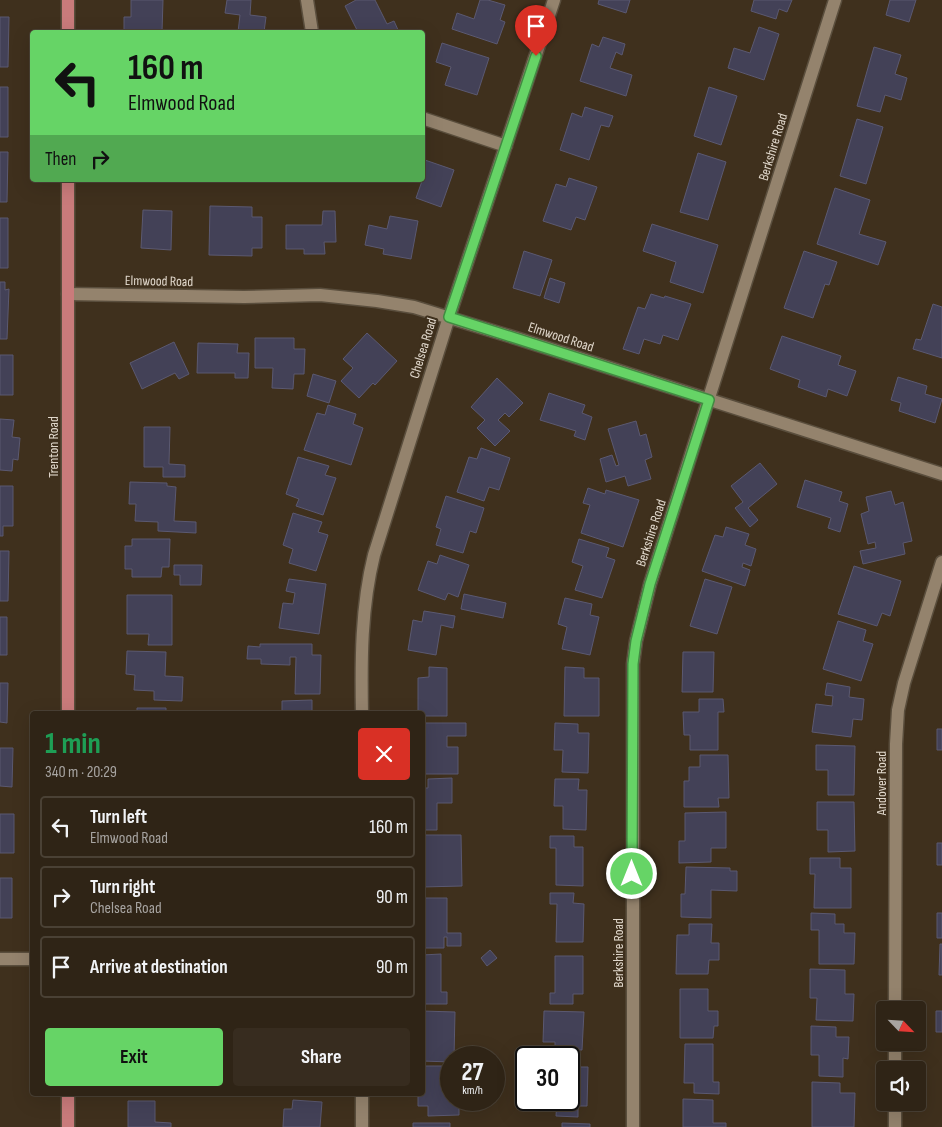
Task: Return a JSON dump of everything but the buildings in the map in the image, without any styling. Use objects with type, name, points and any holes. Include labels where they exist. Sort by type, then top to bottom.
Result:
[{"type":"main road","points":[[68,0],[68,30]]},
{"type":"main road","name":"Trenton Road","points":[[68,182],[68,711]]},
{"type":"main road","points":[[68,1096],[68,1127]]},
{"type":"street","points":[[307,0],[312,30]]},
{"type":"street","name":"Chelsea Road","points":[[362,711],[361,676],[364,620],[368,578],[374,555],[449,317],[554,0]]},
{"type":"street","name":"Berkshire Road","points":[[633,1127],[632,767],[633,664],[636,641],[650,584],[835,0]]},
{"type":"street","points":[[425,119],[506,146]]},
{"type":"street","name":"Elmwood Road","points":[[68,294],[320,295],[377,301],[414,308],[449,317],[942,474]]},
{"type":"street","name":"Andover Road","points":[[895,1001],[896,744],[898,710],[904,683],[942,562]]},
{"type":"street","points":[[0,959],[30,959]]},
{"type":"street","points":[[362,1096],[362,1127]]},
{"type":"street","points":[[895,1111],[895,1127]]},
{"type":"route","points":[[536,56],[449,317],[709,400],[650,584],[636,641],[633,664],[632,874]]}]
